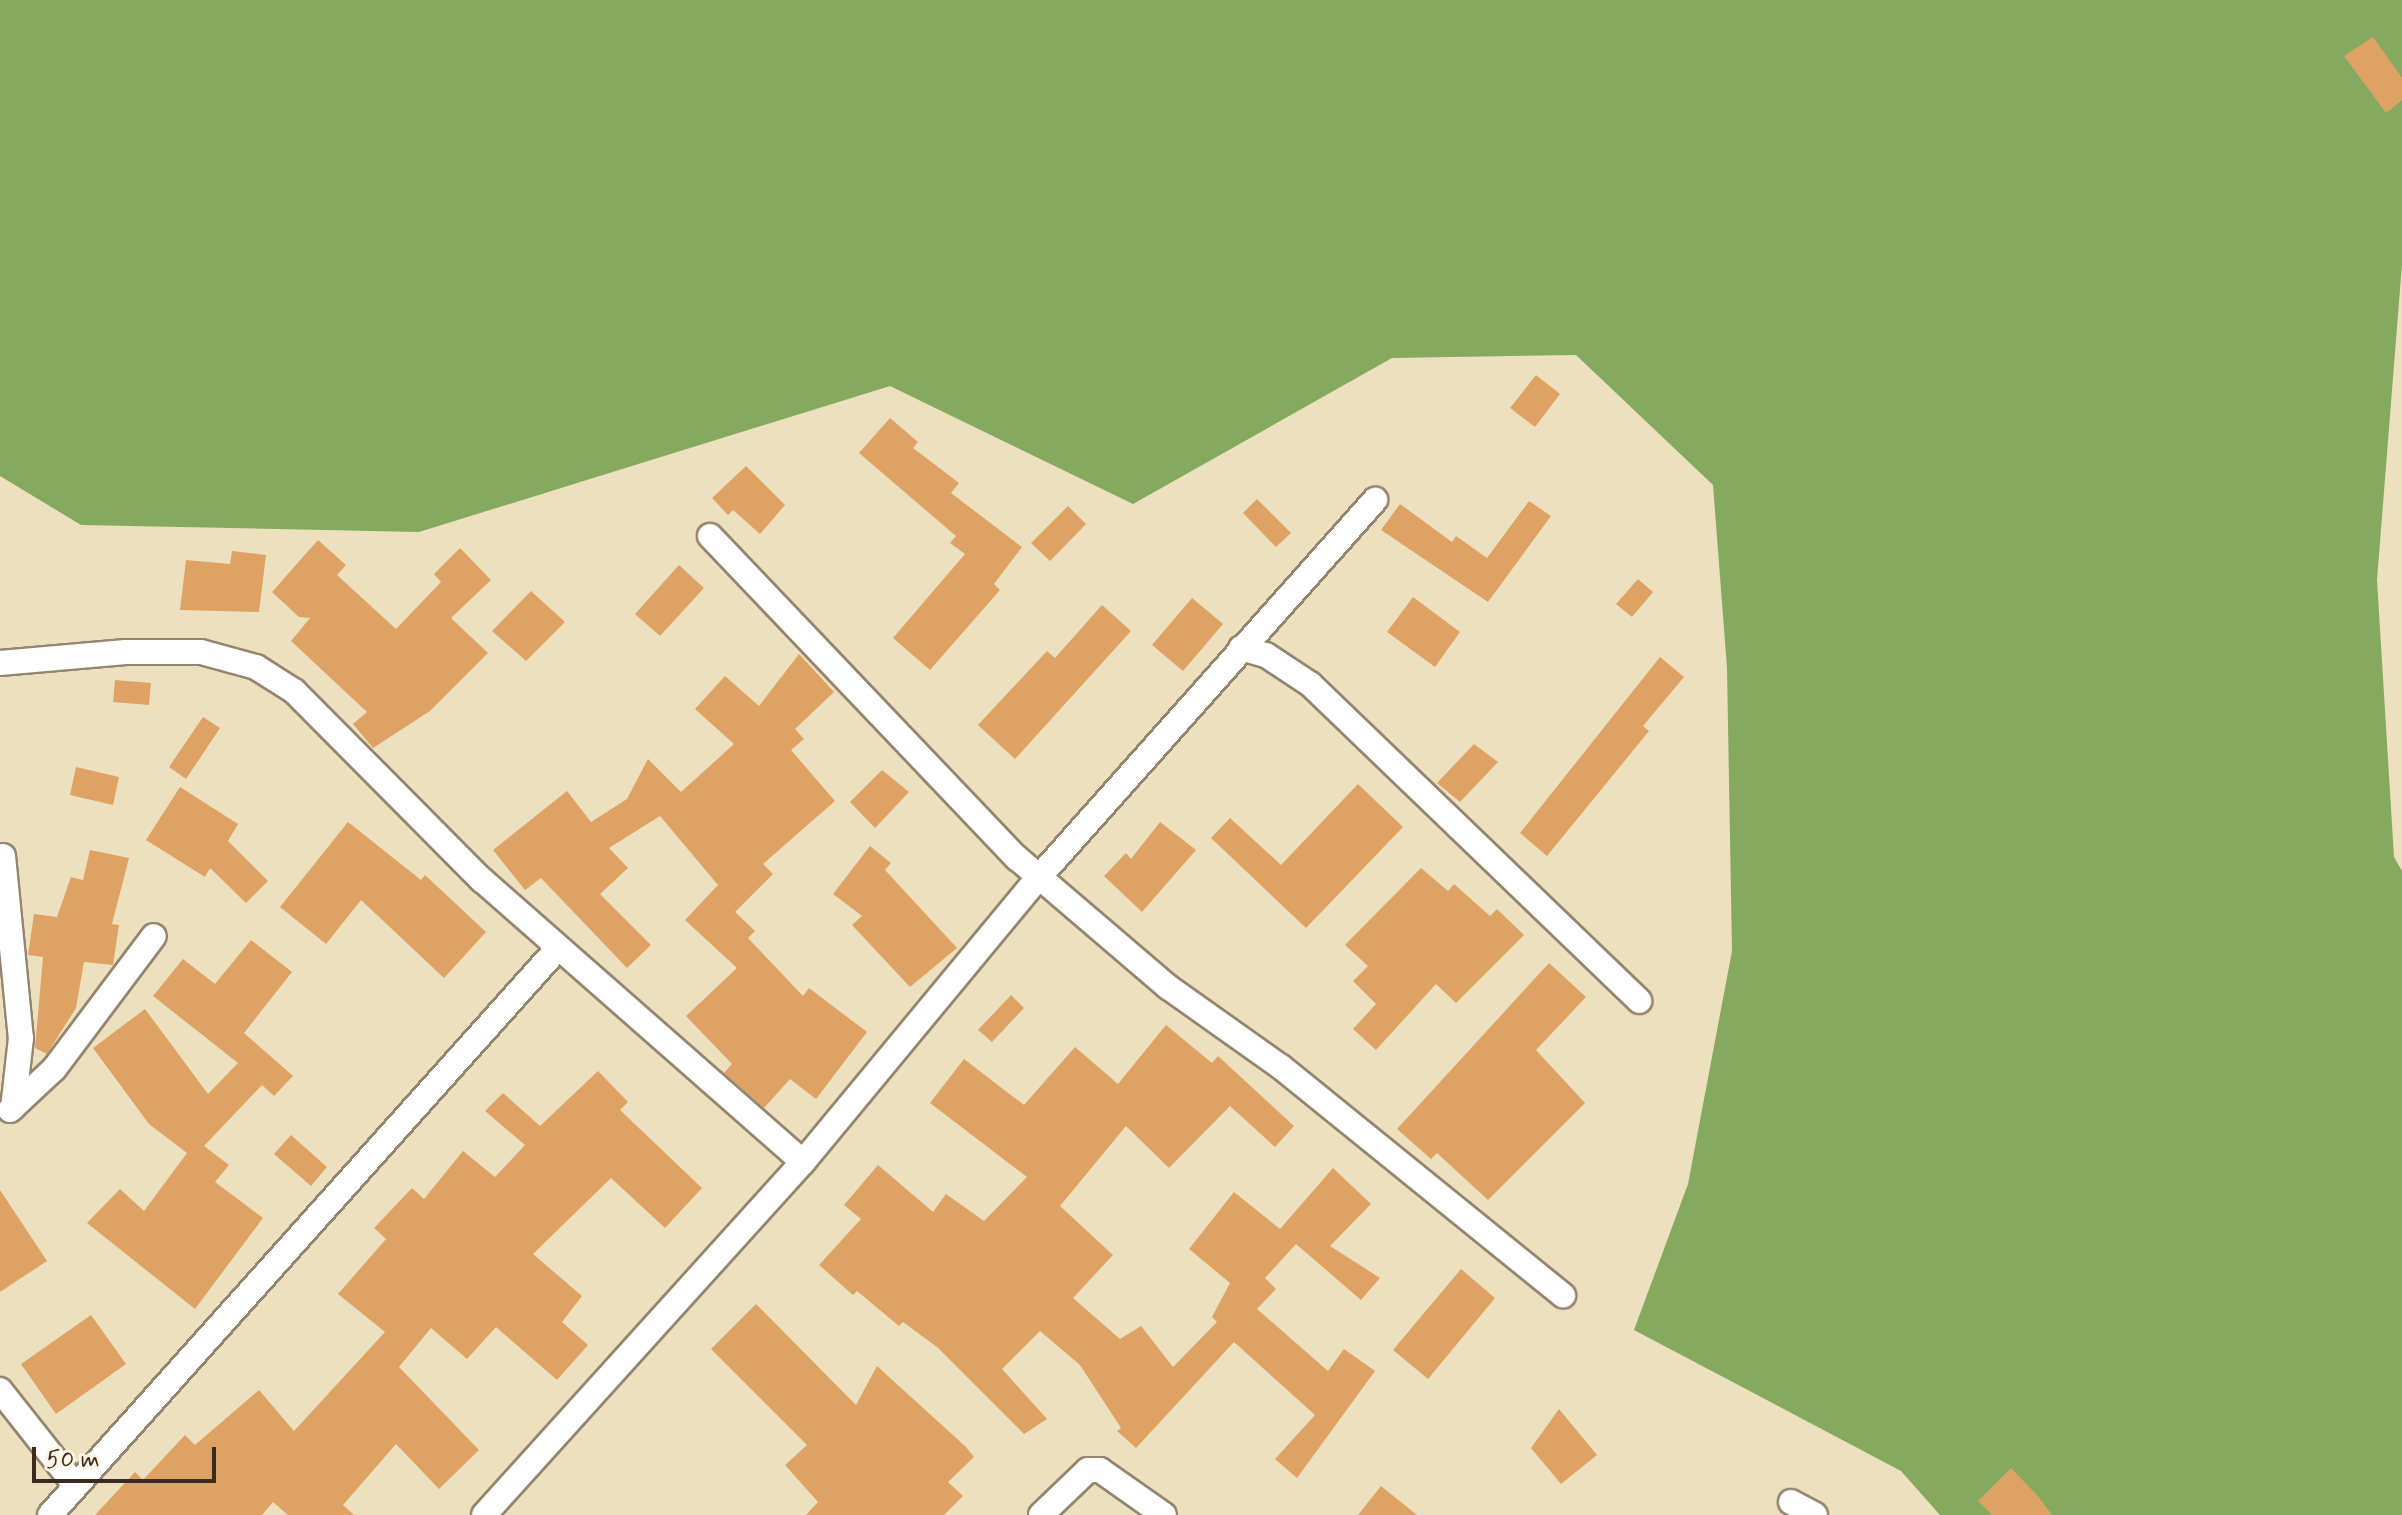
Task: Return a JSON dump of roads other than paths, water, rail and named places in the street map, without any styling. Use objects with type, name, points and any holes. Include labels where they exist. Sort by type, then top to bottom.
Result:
[{"type":"street","points":[[484,1515],[803,1162],[1040,876],[1375,500]]},
{"type":"street","points":[[710,536],[1040,876],[1168,987],[1281,1067],[1563,1295]]},
{"type":"street","points":[[1241,648],[1266,655],[1310,684],[1639,1001]]},
{"type":"street","points":[[0,663],[126,652],[201,652],[256,667],[294,691],[383,785],[558,948],[803,1162]]},
{"type":"street","points":[[3,856],[21,1038],[6,1113]]},
{"type":"street","points":[[6,1113],[54,1069],[154,936]]},
{"type":"street","points":[[50,1515],[558,948]]},
{"type":"street","points":[[0,1390],[75,1485]]},
{"type":"street","points":[[1041,1515],[1088,1470],[1100,1470],[1164,1515]]},
{"type":"street","points":[[1791,1502],[1815,1515]]}]
